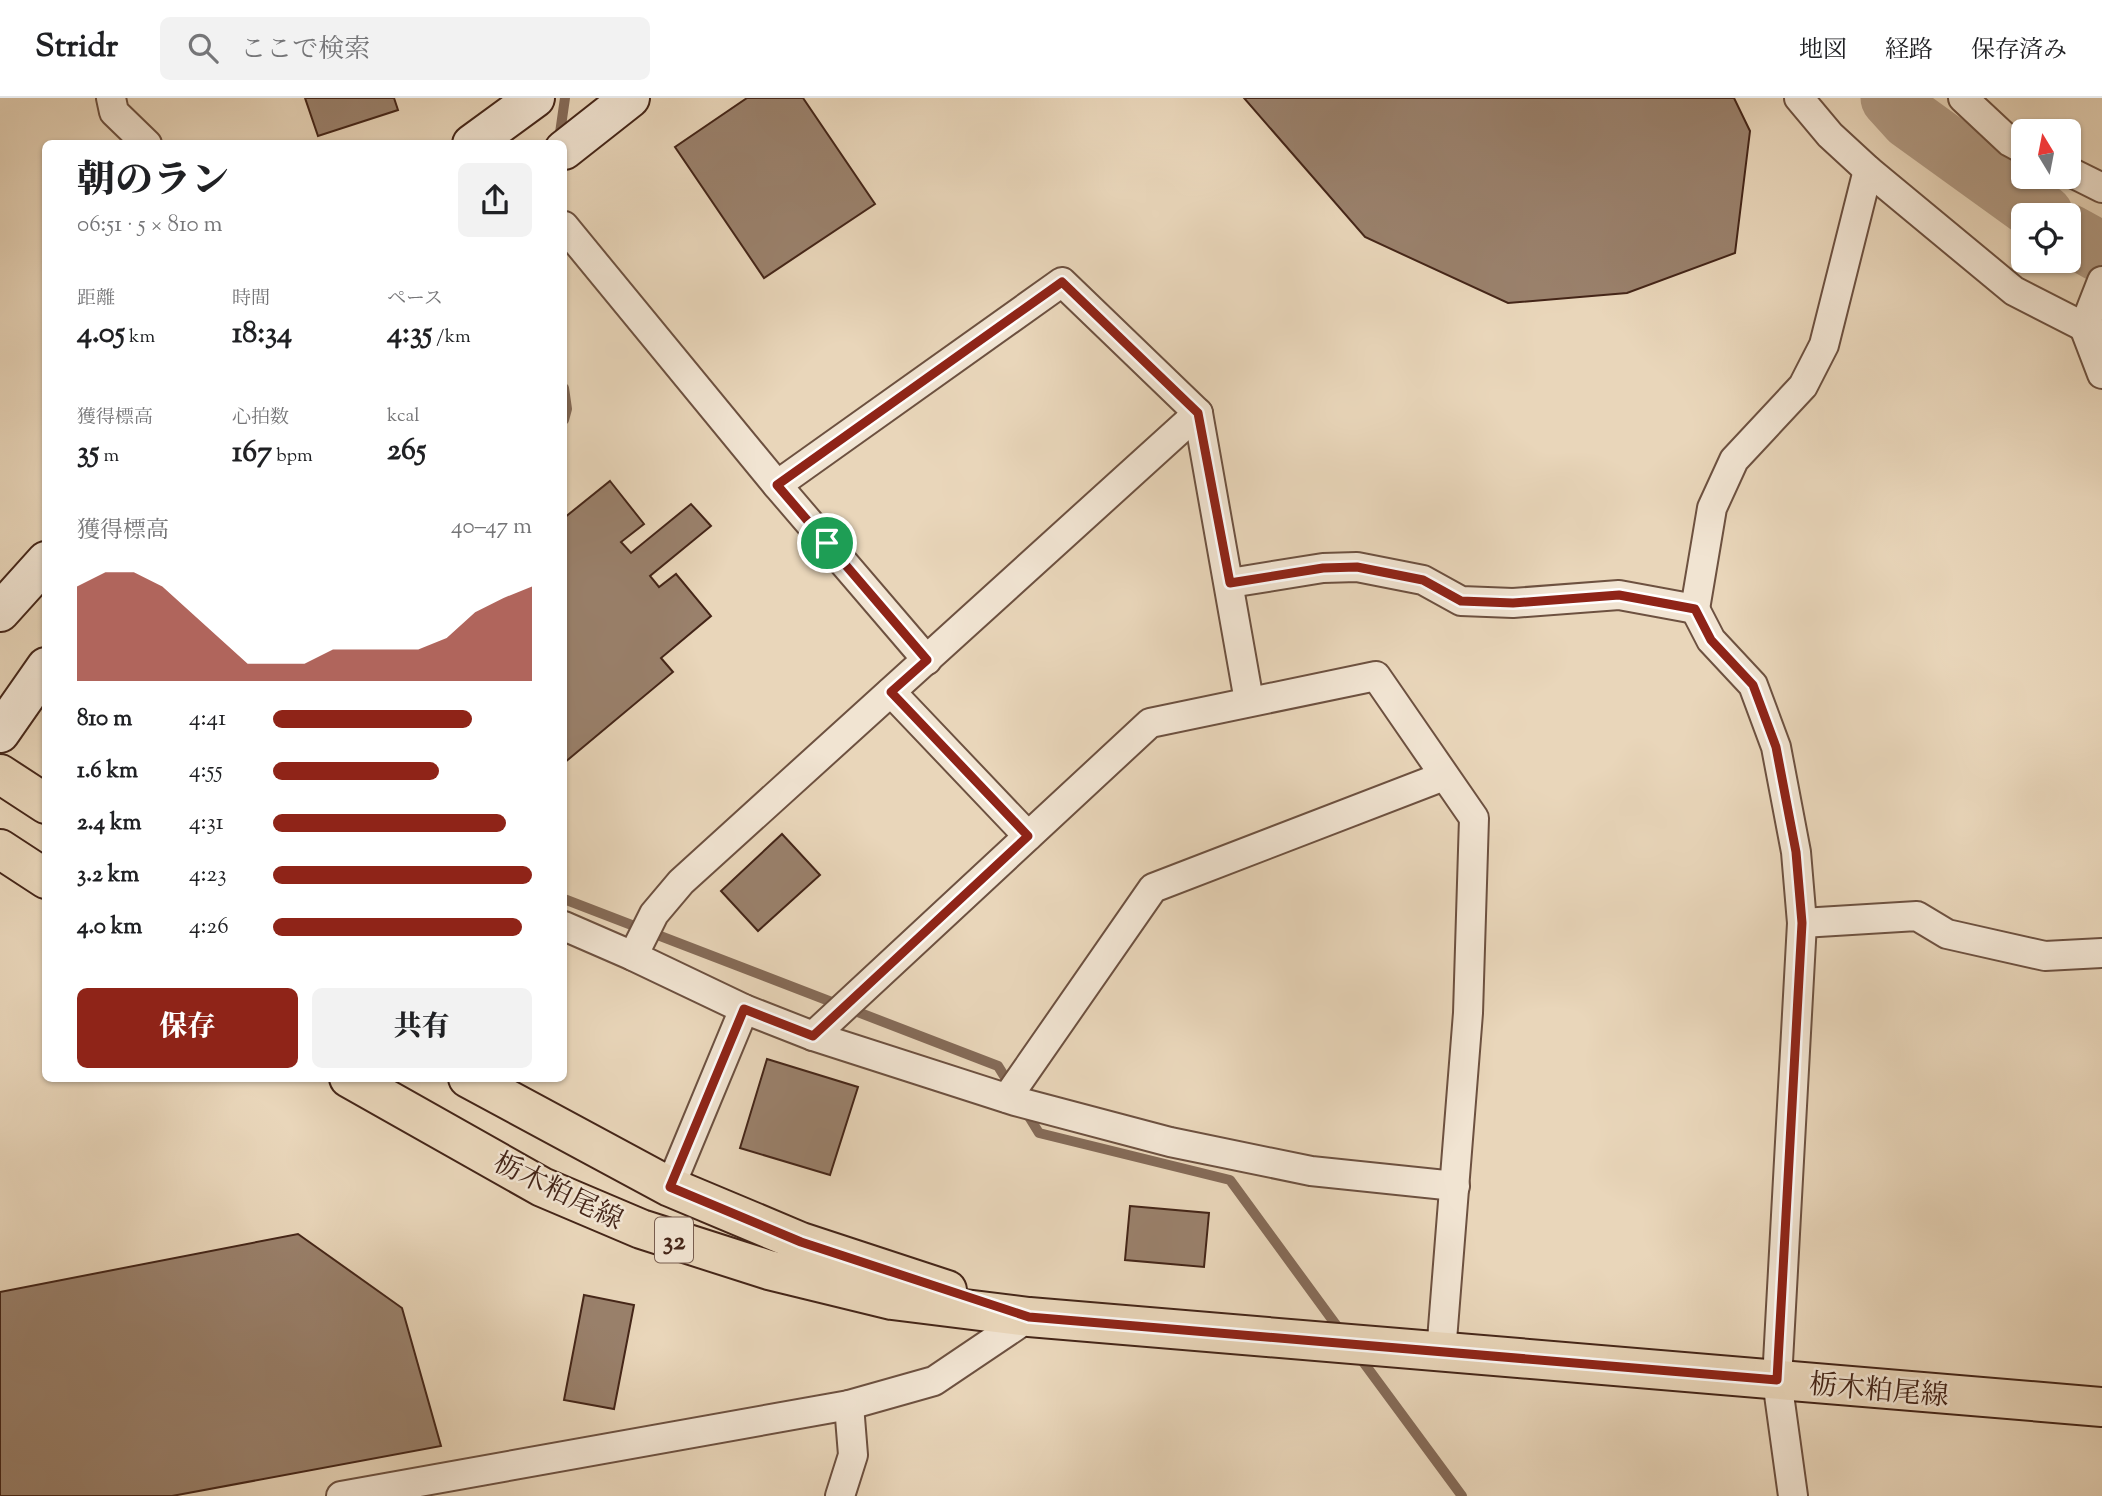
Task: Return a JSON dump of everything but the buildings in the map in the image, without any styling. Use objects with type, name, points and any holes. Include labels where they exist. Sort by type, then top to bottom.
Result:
[{"type":"main road","points":[[485,140],[536,98]]},
{"type":"main road","points":[[567,148],[630,98]]},
{"type":"main road","points":[[0,612],[42,565]]},
{"type":"main road","points":[[0,733],[42,673]]},
{"type":"main road","points":[[0,774],[42,801]]},
{"type":"main road","points":[[0,849],[42,875]]},
{"type":"main road","name":"栃木粕尾線","points":[[356,1082],[542,1187],[641,1230],[769,1270],[891,1300],[1029,1317],[2102,1407]]},
{"type":"main road","name":"栃木粕尾線","points":[[475,1082],[670,1187],[801,1242],[1029,1317]]},
{"type":"street","points":[[111,98],[114,112],[143,140]]},
{"type":"street","points":[[1799,98],[1830,135],[1868,170],[2014,291],[2093,332]]},
{"type":"street","points":[[1963,98],[2011,143]]},
{"type":"street","points":[[1793,1496],[1777,1380],[1802,923],[1796,852],[1776,747],[1753,685],[1711,640],[1695,609],[1712,508],[1734,460],[1803,386],[1824,345],[1868,170]]},
{"type":"street","points":[[2081,178],[2102,188]]},
{"type":"street","points":[[567,230],[777,485],[927,660]]},
{"type":"street","points":[[777,485],[1062,282],[1198,413],[1249,701]]},
{"type":"street","points":[[2100,286],[2093,332],[2102,374]]},
{"type":"street","points":[[633,956],[654,914],[681,882],[1198,413]]},
{"type":"street","points":[[1230,583],[1323,568],[1357,567],[1423,580],[1461,601],[1513,603],[1619,595],[1695,609]]},
{"type":"street","points":[[813,1036],[1150,723],[1376,676],[1474,818],[1468,1013],[1441,1353]]},
{"type":"street","points":[[891,692],[1028,836]]},
{"type":"street","points":[[1007,1098],[1153,888],[1444,776]]},
{"type":"street","points":[[1802,923],[1917,916],[1947,934],[2045,956],[2102,953]]},
{"type":"street","points":[[567,927],[744,1009],[813,1036],[1007,1098],[1170,1142],[1311,1171],[1455,1186]]},
{"type":"street","points":[[670,1187],[744,1009]]},
{"type":"street","points":[[341,1496],[849,1405],[934,1381],[1029,1317]]},
{"type":"street","points":[[840,1496],[853,1455],[849,1405]]},
{"type":"waterway","points":[[559,140],[565,98]]},
{"type":"waterway","points":[[1891,98],[1910,119],[2026,203]]},
{"type":"waterway","points":[[2081,241],[2102,253]]},
{"type":"waterway","points":[[567,900],[998,1066],[1011,1087]]},
{"type":"waterway","points":[[1023,1107],[1039,1133],[1230,1180],[1342,1333]]},
{"type":"waterway","points":[[1358,1355],[1462,1496]]},
{"type":"route","points":[[1062,282],[1198,413],[1230,583],[1323,568],[1357,567],[1423,580],[1461,601],[1513,603],[1619,595],[1695,609],[1711,640],[1753,685],[1776,747],[1796,852],[1802,923],[1777,1380],[1029,1317],[801,1242],[670,1187],[744,1009],[813,1036],[1028,836],[891,692],[927,660],[827,543],[777,485],[1062,282]]}]
